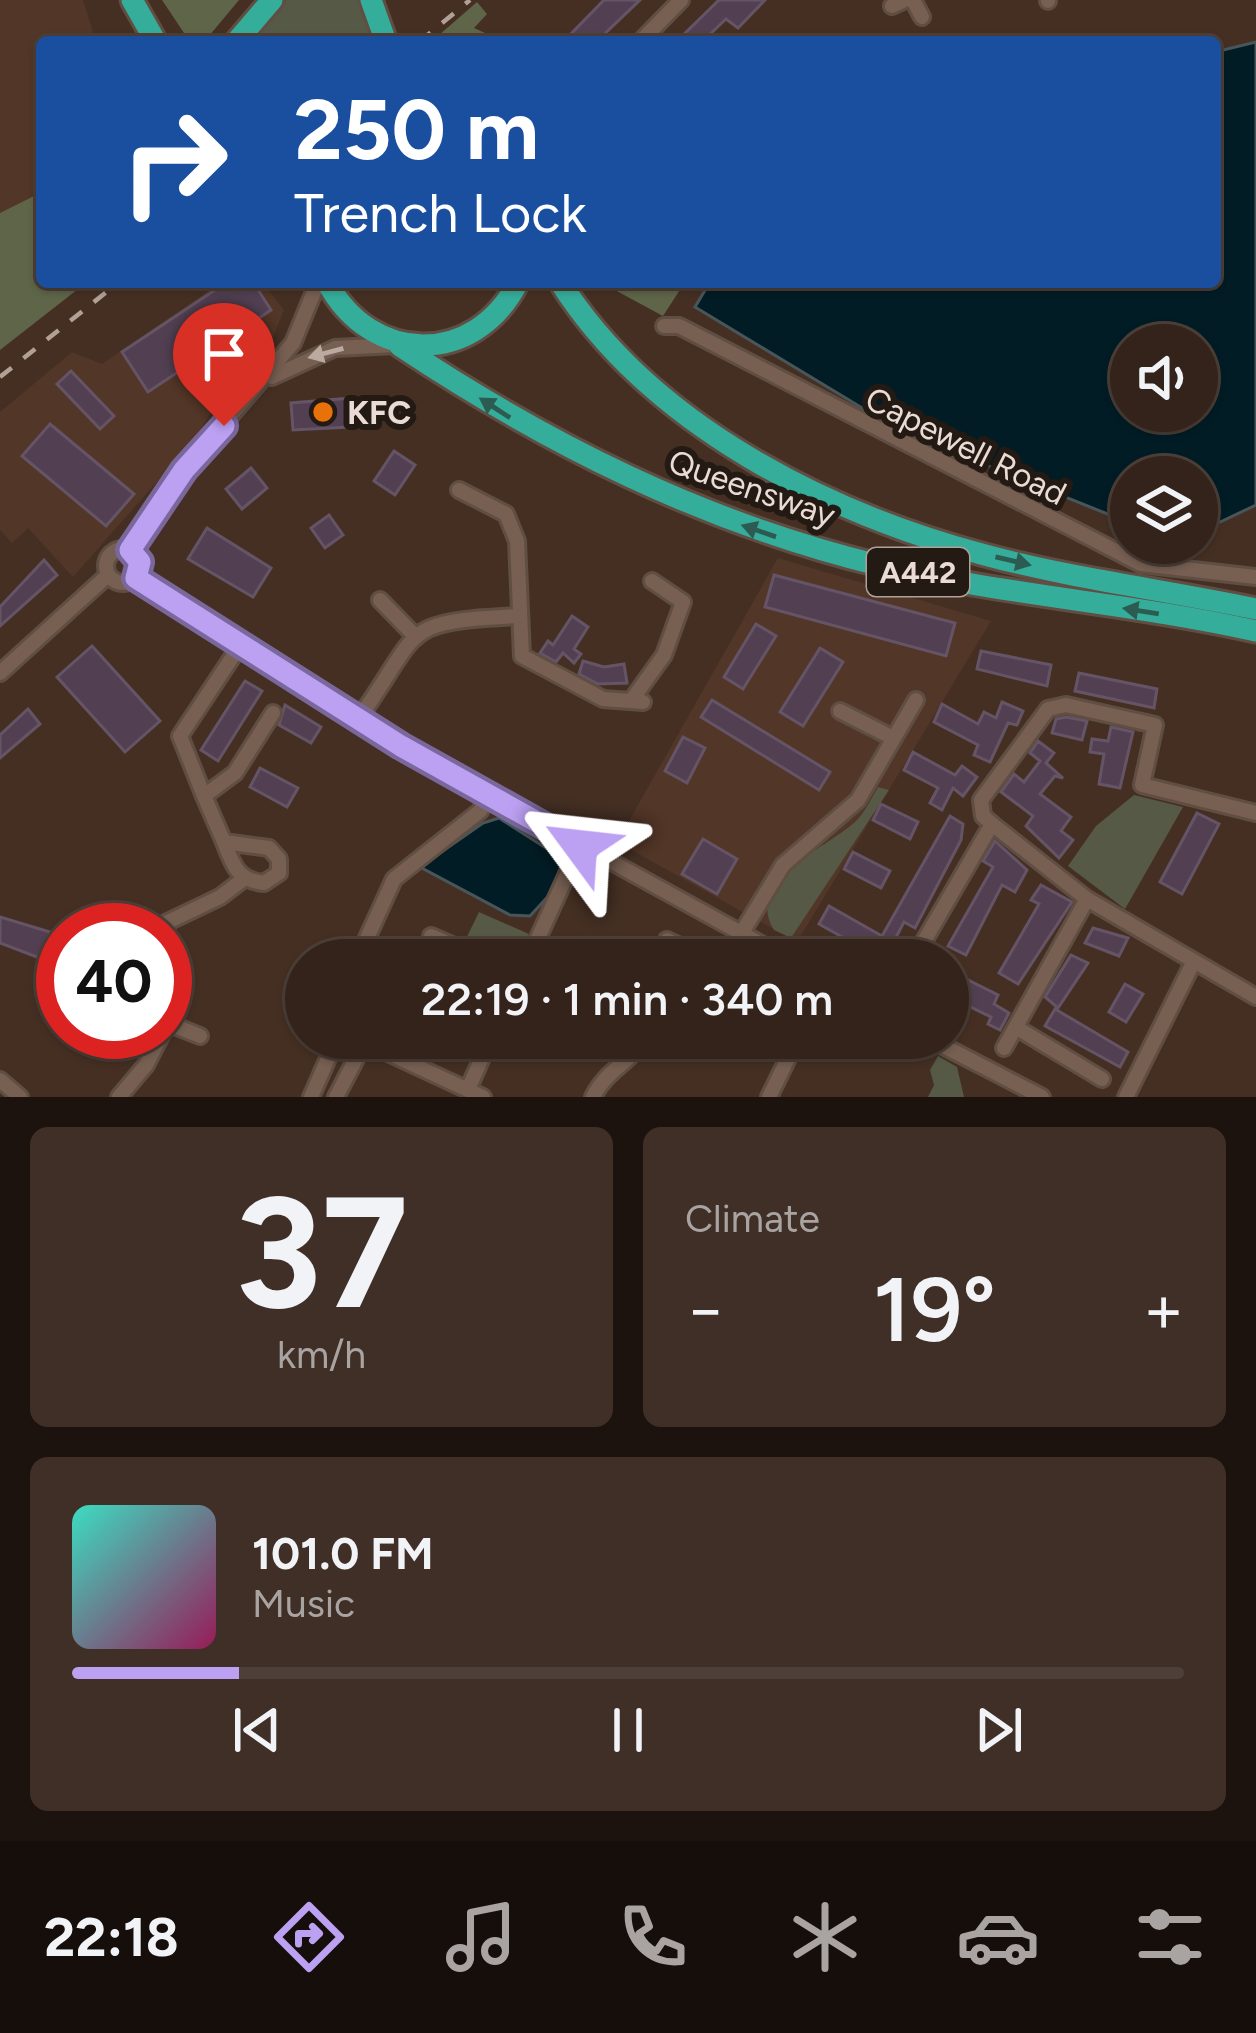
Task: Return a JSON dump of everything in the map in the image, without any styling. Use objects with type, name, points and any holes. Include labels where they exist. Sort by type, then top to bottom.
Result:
[{"type":"highway","points":[[132,0],[153,36]]},
{"type":"highway","points":[[240,36],[272,0]]},
{"type":"highway","points":[[375,6],[384,36]]},
{"type":"highway","name":"A442","points":[[332,288],[359,323],[398,346]]},
{"type":"highway","points":[[398,346],[460,338],[509,300],[515,288]]},
{"type":"highway","name":"Queensway","points":[[565,288],[616,350],[678,407],[811,490],[906,531],[986,555],[1256,609]]},
{"type":"highway","name":"Queensway","points":[[398,346],[512,419],[594,463],[700,511],[783,539],[881,565],[1256,631]]},
{"type":"street","points":[[646,36],[681,0]]},
{"type":"street","points":[[904,2],[922,17]]},
{"type":"street","points":[[0,673],[108,574],[110,554],[130,550],[190,463],[293,343],[316,288]]},
{"type":"street","name":"Capewell Road","points":[[664,326],[679,326],[1141,564],[1256,577]]},
{"type":"street","points":[[262,382],[335,348],[398,346]]},
{"type":"street","points":[[459,490],[506,514],[517,541],[522,656],[602,699],[637,701],[664,656],[683,602],[652,581]]},
{"type":"street","points":[[130,550],[140,562],[136,578]]},
{"type":"street","points":[[108,574],[122,584],[136,578]]},
{"type":"street","points":[[136,578],[359,718],[750,939]]},
{"type":"street","points":[[380,600],[414,635]]},
{"type":"street","points":[[359,718],[414,635],[456,618],[518,616]]},
{"type":"street","points":[[224,842],[269,848],[279,859],[279,873],[264,884],[233,868],[180,736],[242,644]]},
{"type":"street","points":[[741,934],[783,865],[858,800],[916,700]]},
{"type":"street","points":[[1256,813],[1142,785],[1154,725],[1066,705],[1048,709],[981,800],[983,815],[992,824],[1087,899],[1192,965],[1256,997]]},
{"type":"street","points":[[840,710],[893,739]]},
{"type":"street","points":[[204,796],[235,773],[273,713]]},
{"type":"street","points":[[367,939],[394,879],[480,811],[491,794]]},
{"type":"street","points":[[925,939],[992,824]]},
{"type":"street","points":[[538,939],[580,846]]},
{"type":"street","points":[[192,910],[245,878]]},
{"type":"street","points":[[1004,1048],[1087,899]]},
{"type":"street","points":[[431,936],[438,939]]},
{"type":"street","points":[[1126,1097],[1192,965]]},
{"type":"street","points":[[1017,1028],[1102,1079]]},
{"type":"street","points":[[192,1034],[200,1036]]},
{"type":"street","points":[[119,1097],[149,1059]]},
{"type":"street","points":[[311,1097],[328,1059]]},
{"type":"street","points":[[336,1097],[358,1059]]},
{"type":"street","points":[[403,1059],[483,1097]]},
{"type":"street","points":[[469,1087],[482,1059]]},
{"type":"street","points":[[593,1097],[603,1076],[627,1059]]},
{"type":"street","points":[[769,1097],[788,1059]]},
{"type":"street","points":[[969,1059],[1042,1097]]},
{"type":"street","points":[[0,1080],[20,1097]]},
{"type":"shaded area","points":[[0,0],[83,0],[94,36],[36,36],[36,195],[0,213]]},
{"type":"shaded area","points":[[212,288],[267,288],[284,310],[267,352],[220,398],[193,441],[73,577],[28,528],[12,543],[0,530],[0,412],[72,352],[102,364]]},
{"type":"shaded area","points":[[778,558],[991,621],[799,939],[617,842]]},
{"type":"green space","points":[[162,0],[239,0],[209,36],[186,36]]},
{"type":"green space","points":[[286,0],[359,0],[373,36],[255,36]]},
{"type":"green space","points":[[477,2],[487,14],[474,28],[492,36],[438,36]]},
{"type":"green space","points":[[36,195],[36,288],[79,288],[0,350],[0,213]]},
{"type":"green space","points":[[611,288],[681,288],[663,316]]},
{"type":"green space","points":[[878,787],[889,790],[791,938],[774,930],[767,912],[780,879],[858,819]]},
{"type":"green space","points":[[1134,795],[1183,807],[1125,909],[1068,866],[1096,826]]},
{"type":"green space","points":[[479,912],[529,934],[526,939],[466,939]]},
{"type":"green space","points":[[936,1059],[957,1067],[964,1097],[928,1097],[934,1085],[930,1070]]},
{"type":"water","points":[[1256,42],[1256,505],[1218,523],[1218,456],[1110,456],[1110,515],[897,429],[695,307],[706,288],[1221,288],[1221,51]]},
{"type":"water","points":[[499,818],[563,859],[553,891],[530,916],[510,915],[420,867],[483,823]]},
{"type":"building","points":[[604,0],[640,0],[602,36],[569,36]]},
{"type":"building","points":[[719,0],[765,0],[738,28],[726,19],[708,36],[682,36]]},
{"type":"building","points":[[218,288],[257,288],[271,310],[148,392],[122,352]]},
{"type":"building","points":[[71,371],[114,416],[100,429],[57,384]]},
{"type":"building","name":"KFC","points":[[353,398],[350,427],[293,430],[291,403]]},
{"type":"building","points":[[50,424],[134,494],[106,526],[22,456]]},
{"type":"building","points":[[394,451],[415,465],[395,495],[374,481]]},
{"type":"building","points":[[251,468],[267,488],[242,509],[226,489]]},
{"type":"building","points":[[329,515],[343,535],[325,548],[311,528]]},
{"type":"building","points":[[207,528],[271,568],[253,597],[188,559]]},
{"type":"building","points":[[44,560],[57,575],[0,626],[0,607]]},
{"type":"building","points":[[774,575],[955,623],[946,656],[765,607]]},
{"type":"building","points":[[572,616],[588,627],[574,649],[581,654],[574,663],[563,653],[556,662],[540,653],[548,641],[553,645]]},
{"type":"building","points":[[756,624],[776,636],[743,689],[724,677]]},
{"type":"building","points":[[92,646],[160,721],[125,752],[57,677]]},
{"type":"building","points":[[820,648],[843,662],[803,726],[780,712]]},
{"type":"building","points":[[981,651],[1051,665],[1047,686],[977,669]]},
{"type":"building","points":[[583,661],[604,667],[624,664],[627,683],[598,684],[579,674]]},
{"type":"building","points":[[1079,673],[1157,689],[1154,708],[1075,691]]},
{"type":"building","points":[[245,681],[262,691],[218,761],[201,750]]},
{"type":"building","points":[[712,700],[830,772],[819,790],[701,717]]},
{"type":"building","points":[[1002,702],[1023,711],[1017,725],[1008,723],[990,762],[974,755],[978,745],[934,722],[942,704],[978,724],[984,712],[996,718]]},
{"type":"building","points":[[285,705],[321,727],[311,743],[279,725]]},
{"type":"building","points":[[28,709],[40,724],[0,758],[0,735]]},
{"type":"building","points":[[1056,719],[1087,721],[1082,740],[1052,733]]},
{"type":"building","points":[[1111,727],[1133,732],[1120,788],[1099,784],[1104,754],[1090,752],[1092,739],[1108,741]]},
{"type":"building","points":[[683,737],[705,748],[687,783],[665,771]]},
{"type":"building","points":[[1038,741],[1054,753],[1046,763],[1063,778],[1055,776],[1040,794],[1071,817],[1061,831],[1073,840],[1059,858],[1026,826],[1033,816],[1001,792],[1014,774],[1024,782],[1040,761],[1030,753]]},
{"type":"building","points":[[913,752],[955,775],[962,766],[977,777],[963,796],[953,788],[942,810],[930,803],[938,788],[904,770]]},
{"type":"building","points":[[260,768],[298,788],[287,807],[250,787]]},
{"type":"building","points":[[881,804],[918,822],[910,839],[873,820]]},
{"type":"building","points":[[1197,813],[1219,824],[1182,894],[1160,882]]},
{"type":"building","points":[[950,816],[963,824],[961,840],[915,928],[904,922],[895,939],[846,939],[819,924],[829,906],[882,936]]},
{"type":"building","points":[[703,839],[737,859],[717,894],[682,874]]},
{"type":"building","points":[[995,841],[1027,870],[1015,892],[1002,885],[969,949],[969,939],[952,939],[993,867],[983,861]]},
{"type":"building","points":[[853,852],[890,871],[881,888],[844,869]]},
{"type":"building","points":[[1041,885],[1072,902],[1018,984],[999,973],[1039,904],[1031,900]]},
{"type":"building","points":[[0,917],[36,928],[36,957],[0,943]]},
{"type":"building","points":[[1093,928],[1128,938],[1119,956],[1085,943]]},
{"type":"building","points":[[1071,955],[1088,963],[1058,1008],[1045,997]]},
{"type":"building","points":[[969,980],[998,995],[994,1004],[1009,1013],[1000,1030],[988,1024],[991,1017],[969,1006]]},
{"type":"building","points":[[1125,984],[1143,994],[1126,1022],[1109,1012]]},
{"type":"building","points":[[1055,1009],[1128,1052],[1120,1067],[1045,1026]]},
{"type":"railway","points":[[426,36],[470,0]]},
{"type":"railway","points":[[0,377],[111,288]]},
{"type":"place","name":"KFC","points":[[323,412]]},
{"type":"route","points":[[224,426],[184,470],[130,550],[140,562],[136,578],[401,746],[580,846]]}]
